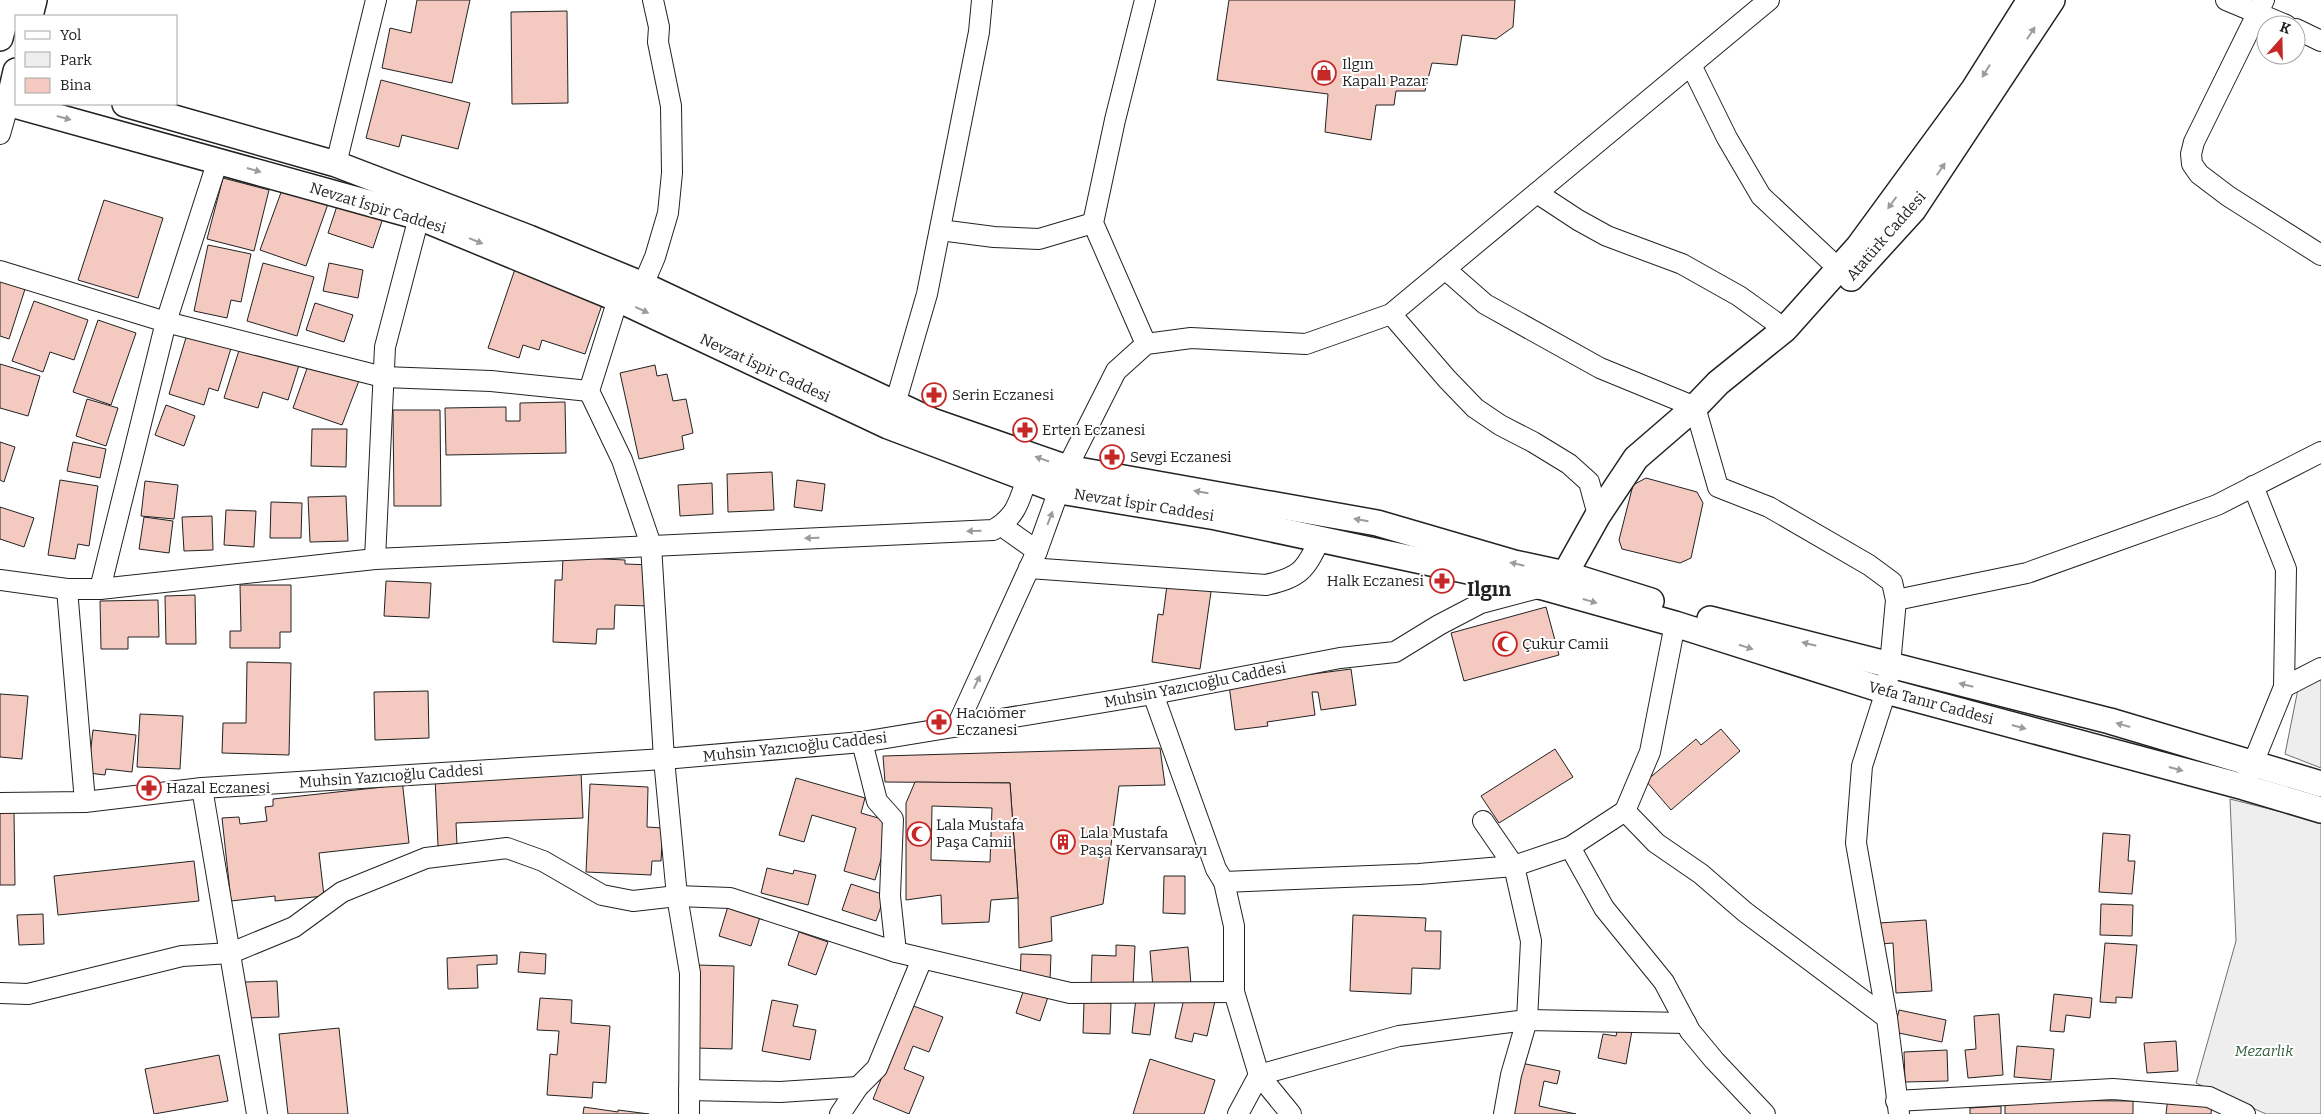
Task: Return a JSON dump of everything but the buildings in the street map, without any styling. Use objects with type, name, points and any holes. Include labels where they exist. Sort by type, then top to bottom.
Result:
[{"type":"main road","points":[[0,38],[10,0]]},
{"type":"main road","points":[[30,15],[34,0]]},
{"type":"main road","name":"Atatürk Caddesi","points":[[1565,574],[1598,515],[1636,458],[1696,407],[1718,383],[1785,329],[1886,211],[1974,89],[2030,0]]},
{"type":"main road","name":"Atatürk Caddesi","points":[[1696,407],[1740,388],[1871,258],[1901,224],[1913,210],[1982,108],[2052,0]]},
{"type":"main road","points":[[0,74],[15,72]]},
{"type":"main road","points":[[4,102],[15,74]]},
{"type":"main road","name":"Nevzat İspir Caddesi","points":[[15,105],[419,217],[892,415],[1027,478],[1064,480],[1377,523],[1514,563],[1565,574]]},
{"type":"main road","name":"Nevzat İspir Caddesi","points":[[129,105],[336,164],[643,285],[892,415],[932,421],[1064,480],[1216,517],[1543,587]]},
{"type":"main road","name":"Vefa Tanır Caddesi","points":[[1565,574],[1688,613],[2110,722],[2321,784]]},
{"type":"main road","name":"Vefa Tanır Caddesi","points":[[1543,587],[1675,624],[1886,691],[2244,787],[2321,810]]},
{"type":"street","points":[[336,164],[376,0]]},
{"type":"street","points":[[643,285],[655,257],[668,213],[672,173],[671,106],[658,42],[659,27],[653,0]]},
{"type":"street","points":[[892,415],[927,294],[979,32],[982,0]]},
{"type":"street","points":[[1145,0],[1115,120],[1094,224],[1146,344]]},
{"type":"street","points":[[957,726],[1033,559],[1064,480],[1116,371],[1146,344],[1191,338],[1306,344],[1391,314],[1769,0]]},
{"type":"street","points":[[2226,0],[2261,7],[2272,15]]},
{"type":"street","points":[[2261,7],[2194,142],[2191,154],[2192,164],[2199,174],[2216,187],[2321,255]]},
{"type":"street","points":[[2306,34],[2321,41]]},
{"type":"street","points":[[1691,65],[1727,138],[1761,196],[1838,269]]},
{"type":"street","points":[[0,134],[4,102]]},
{"type":"street","points":[[100,589],[166,322],[218,160]]},
{"type":"street","points":[[1537,193],[1578,220],[1608,236],[1682,264],[1739,296],[1785,329]]},
{"type":"street","points":[[375,559],[385,347],[419,217]]},
{"type":"street","points":[[940,230],[994,237],[1039,239],[1094,224]]},
{"type":"street","points":[[1445,269],[1485,304],[1600,368],[1696,407],[1718,487],[1769,507],[1868,565],[1892,582],[1896,600],[1890,665],[1886,691],[1862,766],[1856,843],[1886,1018],[1897,1107],[2113,1089],[2209,1097],[2245,1114]]},
{"type":"street","points":[[0,271],[166,322],[383,377],[491,380],[589,390]]},
{"type":"street","points":[[618,299],[589,390],[622,460],[652,545],[664,759],[677,896],[690,974],[689,1114]]},
{"type":"street","points":[[1391,314],[1447,380],[1475,408],[1500,426],[1533,442],[1570,464],[1589,482],[1598,515]]},
{"type":"street","points":[[1896,600],[2027,573],[2217,505],[2321,452]]},
{"type":"street","points":[[0,580],[67,589],[100,589],[375,559],[993,530],[1009,520],[1017,507],[1027,478]]},
{"type":"street","points":[[2244,787],[2284,687],[2286,569],[2253,486]]},
{"type":"street","points":[[1002,526],[1033,559],[1266,585],[1290,580],[1309,563],[1320,539]]},
{"type":"street","name":"Muhsin Yazıcıoğlu Caddesi","points":[[0,803],[85,802],[202,788],[664,759],[862,742],[1153,694],[1340,658],[1395,652],[1439,625],[1481,603],[1543,587],[1565,574]]},
{"type":"street","points":[[67,589],[85,802]]},
{"type":"street","points":[[1224,882],[1419,874],[1514,866],[1570,847],[1625,811],[1650,752],[1675,624]]},
{"type":"street","points":[[2284,687],[2321,668]]},
{"type":"street","points":[[1153,694],[1216,869],[1224,882],[1234,926],[1234,992],[1259,1075],[1291,1114]]},
{"type":"street","points":[[862,742],[877,801],[893,819],[890,896],[896,952]]},
{"type":"street","points":[[202,788],[258,1114]]},
{"type":"street","points":[[1625,811],[1656,843],[1701,874],[1745,912],[1886,1018]]},
{"type":"street","points":[[1483,821],[1514,866],[1531,941],[1528,1020],[1511,1075],[1504,1114]]},
{"type":"street","points":[[1570,847],[1604,908],[1664,982],[1686,1022],[1714,1060],[1765,1114]]},
{"type":"street","points":[[0,993],[28,994],[182,956],[231,953],[294,928],[342,892],[426,858],[507,848],[543,860],[602,896],[633,901],[677,896],[730,898],[896,952],[1070,993],[1234,992]]},
{"type":"street","points":[[840,1114],[858,1087],[877,1068],[922,959]]},
{"type":"street","points":[[1238,1114],[1259,1075],[1399,1036],[1528,1020],[1686,1022]]},
{"type":"street","points":[[690,1090],[780,1092],[858,1087]]},
{"type":"green space","points":[[2321,674],[2321,768],[2285,754],[2299,684]]},
{"type":"green space","name":"Mezarlık","points":[[2230,799],[2321,822],[2321,1114],[2266,1114],[2196,1083],[2236,941]]},
{"type":"place","name":"Ilgın Kapalı Pazar","points":[[1324,73]]},
{"type":"place","name":"Serin Eczanesi","points":[[934,395]]},
{"type":"place","name":"Erten Eczanesi","points":[[1025,430]]},
{"type":"place","name":"Sevgi Eczanesi","points":[[1112,457]]},
{"type":"place","name":"Halk Eczanesi","points":[[1442,581]]},
{"type":"place","name":"Çukur Camii","points":[[1505,644]]},
{"type":"place","name":"Hacıömer Eczanesi","points":[[939,722]]},
{"type":"place","name":"Hazal Eczanesi","points":[[149,788]]},
{"type":"place","name":"Lala Mustafa Paşa Camii","points":[[919,834]]},
{"type":"place","name":"Lala Mustafa Paşa Kervansarayı","points":[[1063,842]]},
{"type":"district","name":"Ilgın","points":[[1489,589]]}]
